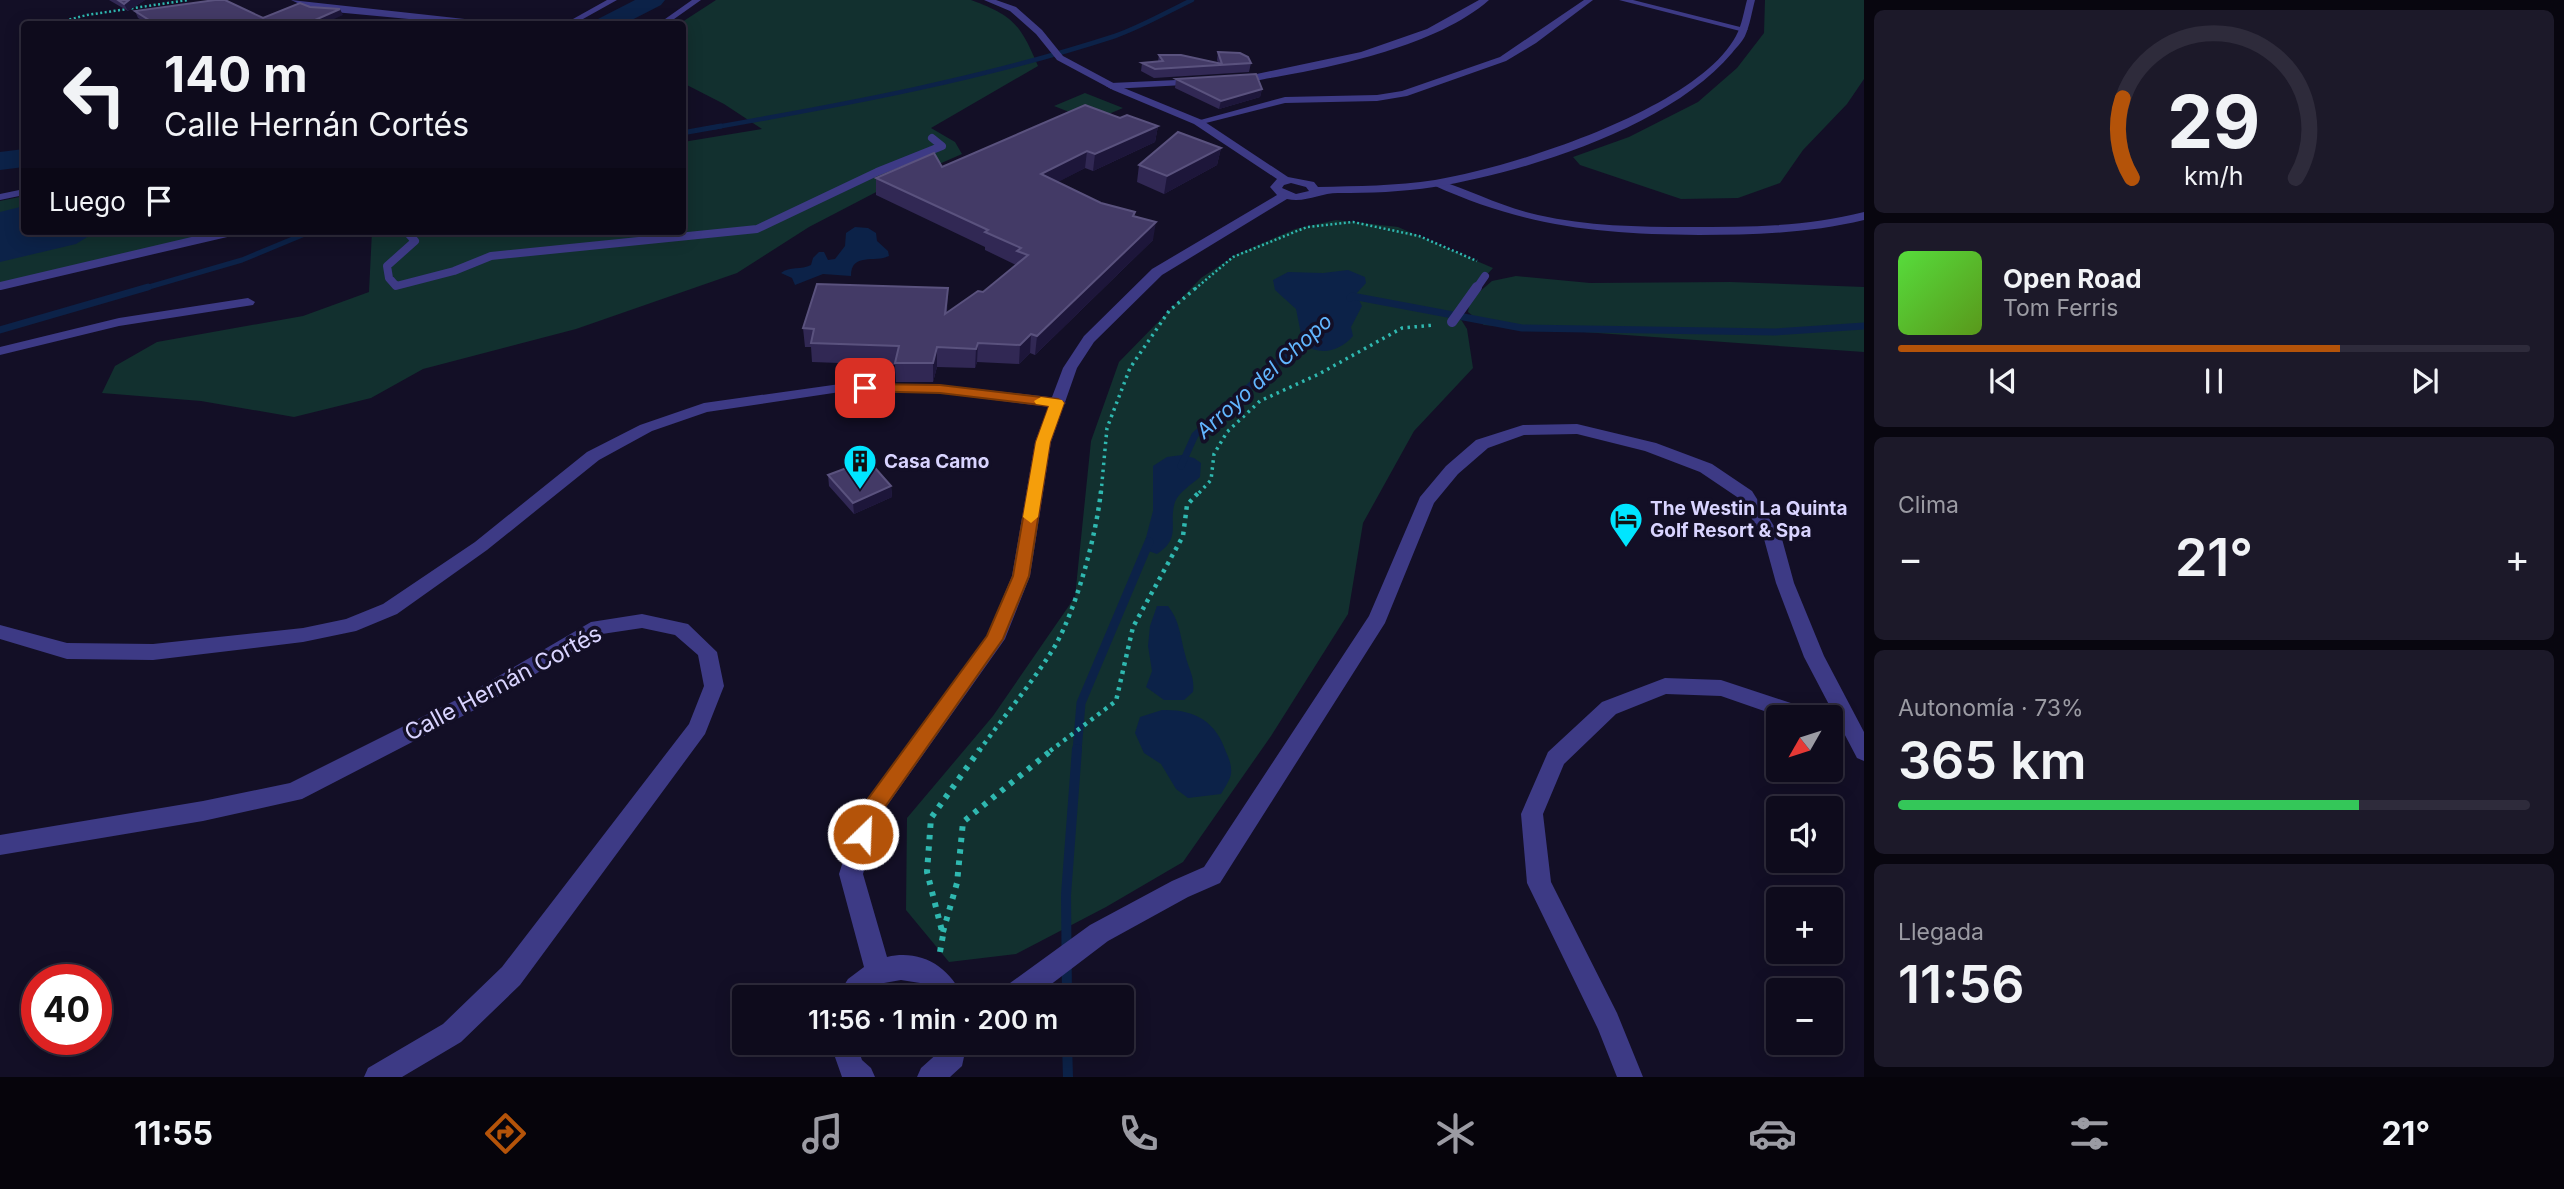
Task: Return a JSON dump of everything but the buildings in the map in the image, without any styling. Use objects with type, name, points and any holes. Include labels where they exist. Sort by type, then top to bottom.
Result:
[{"type":"street","points":[[295,0],[313,7],[453,21]]},
{"type":"street","points":[[574,21],[612,0]]},
{"type":"street","points":[[666,21],[697,0]]},
{"type":"street","points":[[988,0],[1013,9],[1039,32],[1060,58],[1111,86],[1198,122],[1285,188],[1304,198],[1314,195],[1316,190]]},
{"type":"street","points":[[1222,80],[1256,77],[1355,55],[1449,23],[1485,0]]},
{"type":"street","points":[[1198,122],[1285,100],[1377,98],[1404,94],[1503,58],[1533,41],[1589,0]]},
{"type":"street","points":[[1623,0],[1744,29]]},
{"type":"street","points":[[878,971],[851,874],[869,814],[995,639],[1021,576],[1043,442],[1070,368],[1090,339],[1157,272],[1285,188],[1304,182],[1316,190],[1437,183],[1565,150],[1619,129],[1655,109],[1709,72],[1744,29],[1750,16],[1751,0]]},
{"type":"street","points":[[1111,86],[1210,82]]},
{"type":"street","points":[[1437,183],[1473,201],[1534,220],[1578,228],[1636,231],[1772,231],[1831,224],[1864,216]]},
{"type":"street","points":[[0,197],[21,193]]},
{"type":"street","points":[[0,351],[119,322],[248,302]]},
{"type":"street","points":[[0,632],[67,651],[153,652],[303,635],[349,626],[390,609],[481,546],[593,456],[646,428],[704,408],[840,388],[940,389],[1058,403]]},
{"type":"street","points":[[1029,985],[1099,933],[1180,888],[1212,875],[1378,618],[1426,501],[1452,470],[1482,444],[1523,430],[1577,429],[1650,447],[1706,468],[1746,495],[1773,539],[1785,583],[1814,657],[1864,752]]},
{"type":"street","name":"Calle Hernán Cortés","points":[[0,845],[204,811],[293,792],[475,700],[598,627],[642,621],[681,629],[707,652],[714,686],[698,728],[511,976],[452,1033],[377,1077]]},
{"type":"street","points":[[1630,1077],[1608,1022],[1539,883],[1532,814],[1556,758],[1609,708],[1665,686],[1721,688],[1772,705]]},
{"type":"street","points":[[1843,728],[1853,731]]},
{"type":"street","points":[[863,985],[878,971],[909,967],[937,979],[941,985]]},
{"type":"street","points":[[846,1055],[852,1074]]},
{"type":"street","points":[[930,1077],[953,1055]]},
{"type":"lane","points":[[410,235],[415,241],[387,266],[388,278],[396,286],[454,271],[491,256],[757,229],[877,172],[942,146],[932,138]]},
{"type":"lane","points":[[0,286],[218,235]]},
{"type":"lane","points":[[1452,322],[1485,276]]},
{"type":"path","points":[[64,21],[188,0]]},
{"type":"path","points":[[1452,322],[1402,328],[1319,374],[1259,401],[1227,432],[1214,454],[1211,480],[1188,505],[1183,536],[1133,627],[1116,701],[1049,751],[963,822],[957,883],[943,935],[928,872],[930,818],[1055,645],[1076,597],[1099,509],[1107,428],[1130,368],[1169,311],[1233,257],[1307,227],[1353,222],[1419,236],[1487,265]]},
{"type":"green space","points":[[716,0],[971,0],[997,11],[1014,23],[1026,40],[1038,66],[931,128],[955,142],[962,154],[882,189],[809,227],[737,273],[576,329],[423,369],[371,398],[294,417],[201,401],[102,393],[115,366],[157,342],[303,316],[369,292],[372,235],[686,235],[686,142],[762,129],[724,104],[686,85],[686,21],[684,21]]},
{"type":"green space","points":[[1765,0],[1864,0],[1864,79],[1847,104],[1803,150],[1780,183],[1738,198],[1681,199],[1580,165],[1573,157],[1629,137],[1698,102],[1737,68],[1764,33]]},
{"type":"green space","points":[[1085,93],[1123,108],[1092,121],[1054,106]]},
{"type":"green space","points":[[21,197],[21,235],[235,235],[164,247],[0,288],[0,201]]},
{"type":"green space","points":[[1336,220],[1398,227],[1493,268],[1455,310],[1467,329],[1473,368],[1414,431],[1363,523],[1348,614],[1271,736],[1183,862],[1106,907],[1016,954],[949,962],[906,910],[907,818],[993,716],[1075,597],[1091,441],[1119,362],[1201,278],[1237,254],[1295,229]]},
{"type":"green space","points":[[1516,276],[1590,283],[1730,282],[1864,287],[1864,352],[1484,325],[1468,312],[1470,300],[1492,281]]},
{"type":"water","points":[[21,207],[21,235],[91,235],[76,244],[0,262],[0,212]]},
{"type":"water","points":[[855,227],[868,228],[876,233],[877,241],[888,251],[889,256],[859,261],[852,269],[851,276],[823,274],[795,285],[792,278],[781,273],[811,265],[819,252],[824,252],[828,260],[835,259],[845,246],[846,233]]},
{"type":"water","points":[[1348,270],[1365,277],[1366,283],[1356,294],[1362,306],[1351,327],[1353,336],[1342,346],[1329,351],[1309,348],[1303,344],[1296,309],[1275,290],[1273,280],[1288,272],[1323,273]]},
{"type":"water","points":[[1182,455],[1201,463],[1200,477],[1177,498],[1173,510],[1172,536],[1165,548],[1157,554],[1143,549],[1153,511],[1153,466],[1167,457]]},
{"type":"water","points":[[1157,606],[1168,606],[1179,629],[1193,681],[1193,692],[1184,700],[1164,700],[1146,687],[1152,671],[1148,646],[1150,626]]},
{"type":"water","points":[[1162,710],[1194,715],[1216,732],[1231,768],[1230,779],[1221,794],[1188,798],[1176,789],[1161,764],[1144,753],[1135,733],[1140,717]]},
{"type":"waterway","points":[[613,21],[653,0]]},
{"type":"waterway","points":[[711,128],[864,100],[1015,65],[1115,36],[1192,0]]},
{"type":"waterway","points":[[686,132],[721,126]]},
{"type":"waterway","points":[[0,161],[21,158]]},
{"type":"waterway","points":[[142,289],[242,260],[302,235]]},
{"type":"waterway","points":[[0,330],[148,287]]},
{"type":"waterway","name":"Arroyo del Chopo","points":[[1350,298],[1352,296],[1522,328],[1775,332],[1864,326]]},
{"type":"waterway","name":"Arroyo del Chopo","points":[[1181,466],[1195,435],[1309,334]]},
{"type":"waterway","name":"Arroyo del Chopo","points":[[1077,751],[1081,703],[1149,542]]},
{"type":"waterway","name":"Arroyo del Chopo","points":[[1067,985],[1066,895],[1077,749]]},
{"type":"waterway","name":"Arroyo del Chopo","points":[[1067,1055],[1068,1077]]},
{"type":"slow traffic","points":[[1031,517],[1043,442],[1058,403],[1041,401]]},
{"type":"place","name":"Casa Camo","points":[[860,491]]},
{"type":"place","name":"The Westin La Quinta Golf Resort & Spa","points":[[1626,549]]},
{"type":"route","points":[[863,834],[869,814],[995,639],[1021,576],[1043,442],[1058,403],[940,389],[865,388]]}]
